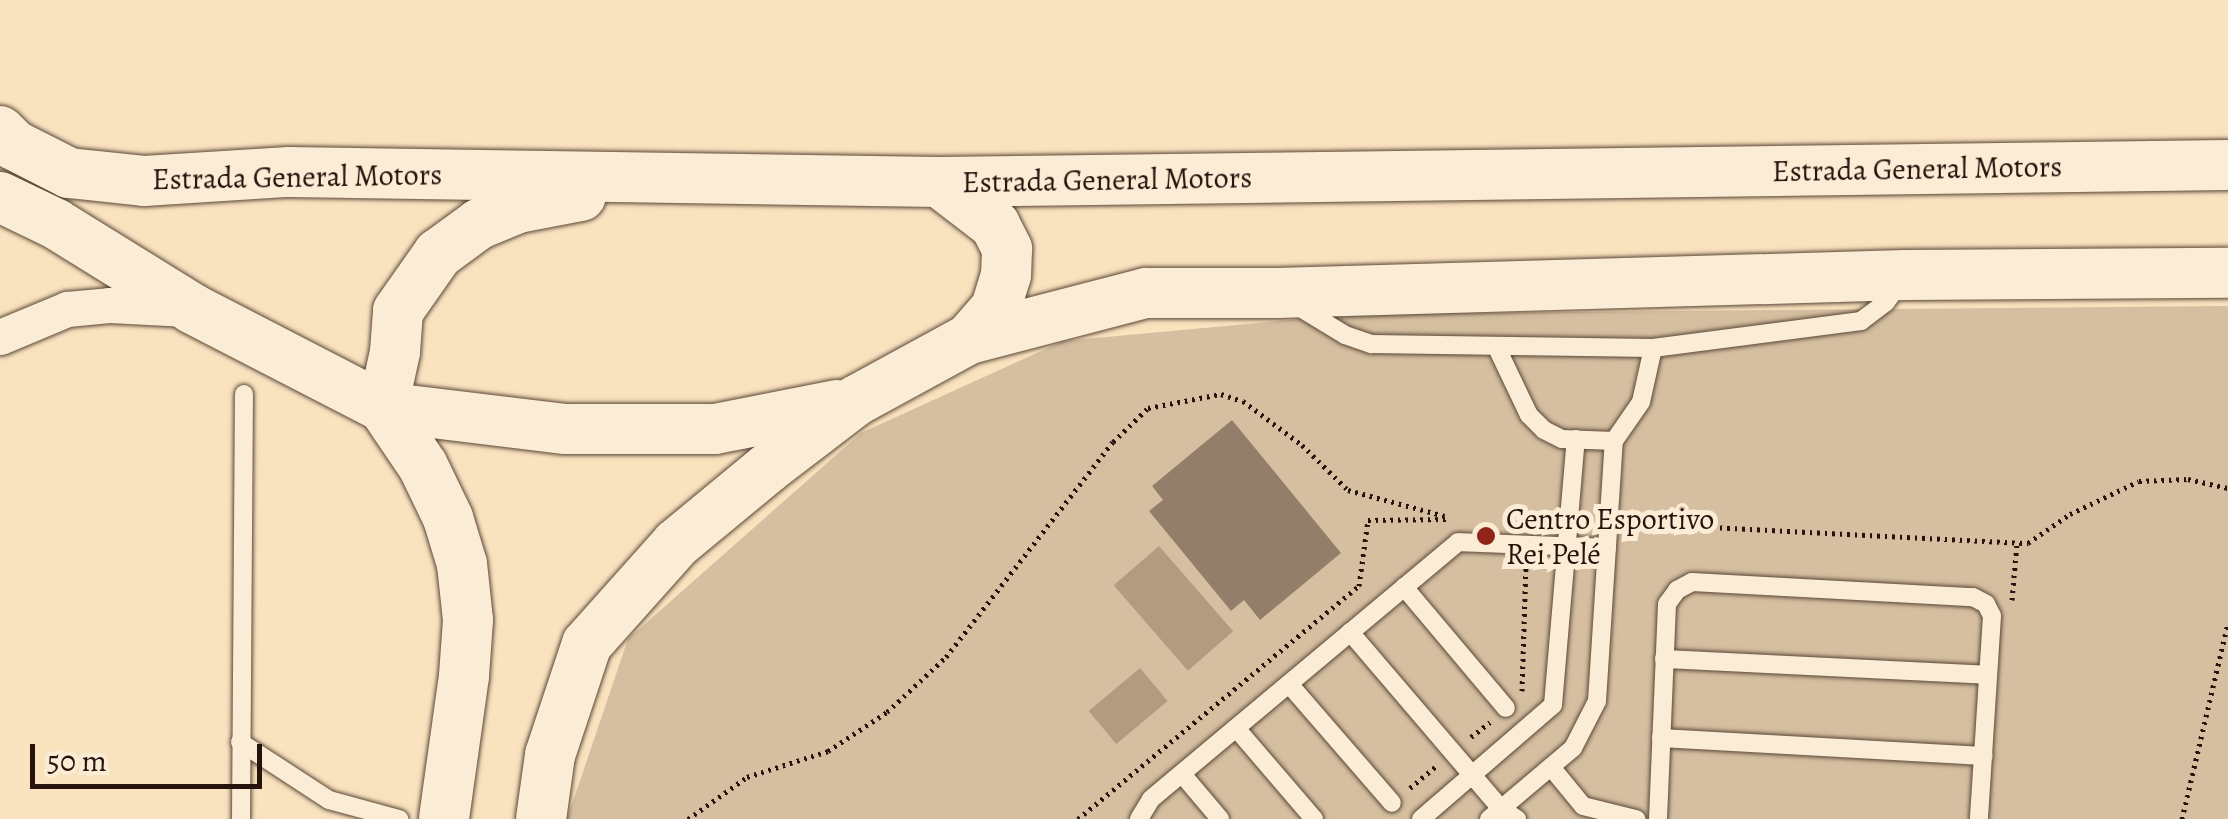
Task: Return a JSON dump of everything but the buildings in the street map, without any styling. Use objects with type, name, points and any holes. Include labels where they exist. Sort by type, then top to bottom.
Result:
[{"type":"main road","name":"Estrada General Motors","points":[[0,131],[14,145],[69,174],[144,180],[289,172],[938,182],[2228,165]]},
{"type":"main road","points":[[444,819],[468,620],[462,564],[424,466],[384,407],[398,311],[438,254],[479,224],[560,199],[735,178]]},
{"type":"main road","points":[[938,182],[995,225],[1007,249],[1006,276],[996,308],[968,339]]},
{"type":"main road","points":[[0,197],[56,224],[193,309],[384,407],[566,429],[715,429],[786,418],[857,400]]},
{"type":"main road","points":[[0,230],[19,223],[56,224]]},
{"type":"main road","points":[[541,819],[550,754],[587,644],[676,544],[857,400],[968,339],[1146,292],[1277,294],[1904,275],[2228,273]]},
{"type":"street","points":[[0,338],[67,309],[109,304],[193,309]]},
{"type":"lane","points":[[1277,294],[1345,335],[1372,344],[1653,348],[1861,321],[1886,302],[1904,275]]},
{"type":"lane","points":[[1498,348],[1529,414],[1544,430],[1576,440],[1614,441]]},
{"type":"lane","points":[[1350,632],[1502,816],[1573,748],[1597,702],[1614,441],[1641,402],[1653,348]]},
{"type":"lane","points":[[241,819],[244,394]]},
{"type":"lane","points":[[1421,819],[1553,705],[1576,440]]},
{"type":"lane","points":[[1139,819],[1151,799],[1458,542],[1606,548]]},
{"type":"lane","points":[[1658,819],[1667,604],[1677,590],[1692,582],[1974,597],[1986,604],[1992,616],[1979,819]]},
{"type":"lane","points":[[1404,587],[1506,708]]},
{"type":"lane","points":[[1664,659],[1988,675]]},
{"type":"lane","points":[[1288,684],[1392,804]]},
{"type":"lane","points":[[1236,728],[1314,819]]},
{"type":"lane","points":[[1661,738],[1983,756]]},
{"type":"lane","points":[[240,742],[330,800],[399,819]]},
{"type":"lane","points":[[1551,767],[1583,806],[1636,819]]},
{"type":"lane","points":[[1182,774],[1220,819]]},
{"type":"path","points":[[688,819],[747,777],[828,751],[888,712],[946,657],[1113,442],[1148,408],[1221,394],[1243,401],[1302,445],[1348,490],[1458,519],[1368,520],[1359,586],[1078,819]]},
{"type":"path","points":[[1608,522],[2028,543],[2070,514],[2138,481],[2188,479],[2227,486]]},
{"type":"path","points":[[2182,819],[2228,623]]},
{"type":"shaded area","name":"Centro Esportivo Rei Pelé","points":[[2228,306],[2228,819],[567,819],[628,639],[861,433],[1063,341],[1355,314]]},
{"type":"shaded area","points":[[1159,546],[1233,631],[1188,671],[1114,585]]},
{"type":"shaded area","points":[[1140,668],[1168,701],[1116,744],[1089,711]]},
{"type":"place","name":"Centro Esportivo Rei Pelé","points":[[1486,536]]}]
